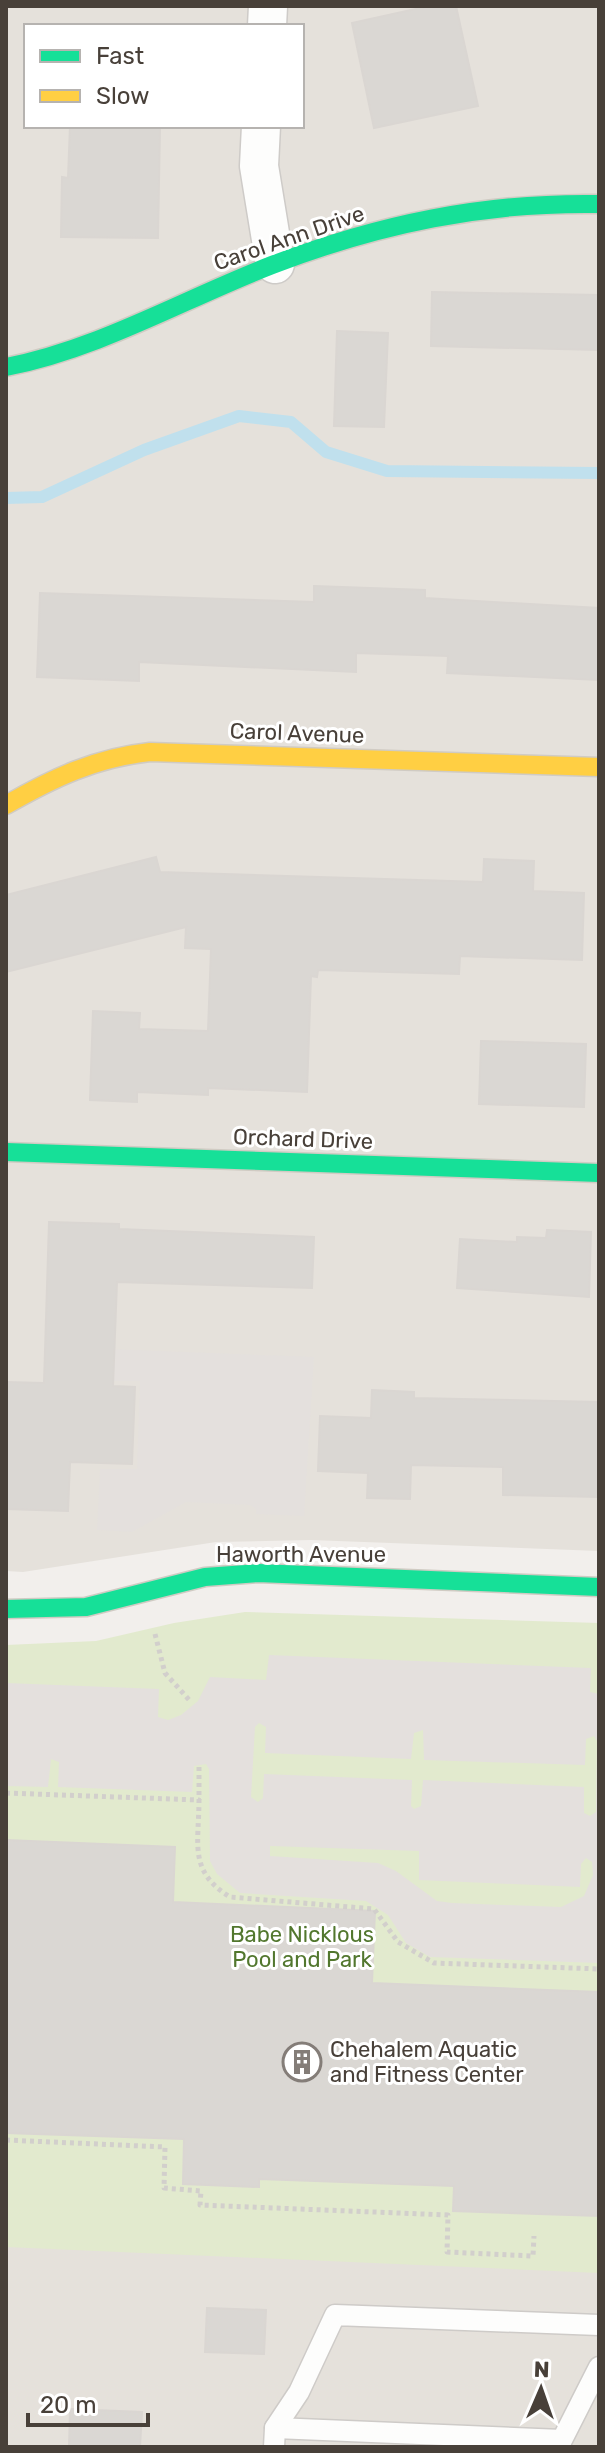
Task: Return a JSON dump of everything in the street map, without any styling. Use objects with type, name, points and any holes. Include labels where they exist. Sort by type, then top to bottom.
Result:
[{"type":"street","points":[[261,128],[259,166],[275,264]]},
{"type":"street","name":"Carol Ann Drive","points":[[6,367],[52,358],[275,264],[441,214],[535,203],[599,204]]},
{"type":"street","name":"Carol Avenue","points":[[6,805],[68,769],[106,756],[150,752],[599,767]]},
{"type":"street","name":"Orchard Drive","points":[[6,1152],[599,1173]]},
{"type":"street","name":"Haworth Avenue","points":[[6,1609],[86,1607],[205,1577],[258,1573],[599,1587]]},
{"type":"lane","points":[[599,2325],[335,2315],[275,2438],[562,2440],[599,2367]]},
{"type":"path","points":[[155,1633],[165,1673],[191,1702]]},
{"type":"path","points":[[199,1767],[199,1865],[214,1887],[230,1897],[374,1909],[398,1942],[434,1963],[599,1969]]},
{"type":"path","points":[[6,1793],[199,1800]]},
{"type":"path","points":[[6,2140],[165,2147],[164,2188],[201,2191],[200,2205],[448,2215],[447,2252],[533,2256],[534,2236]]},
{"type":"shaded area","points":[[6,6],[599,6],[599,1551],[311,1540],[216,1542],[23,1572],[6,1571]]},
{"type":"shaded area","points":[[108,1349],[314,1357],[304,1516],[256,1514],[256,1509],[250,1505],[186,1502],[132,1532],[97,1530],[100,1469],[137,1469],[140,1381],[107,1381]]},
{"type":"shaded area","points":[[269,1655],[591,1668],[590,1692],[599,1694],[599,1963],[430,1957],[406,1943],[388,1915],[366,1901],[240,1893],[217,1874],[210,1861],[209,1769],[206,1764],[194,1766],[192,1792],[58,1787],[59,1762],[51,1759],[48,1787],[6,1786],[6,1683],[159,1689],[158,1717],[168,1720],[181,1715],[198,1701],[210,1677],[266,1680]],"holes":[[[259,1723],[266,1727],[265,1753],[411,1759],[414,1733],[423,1730],[424,1760],[585,1765],[586,1739],[594,1736],[597,1741],[596,1812],[590,1816],[584,1813],[584,1787],[423,1780],[421,1806],[414,1809],[411,1806],[412,1780],[264,1774],[263,1798],[258,1802],[251,1797],[255,1727]],[[270,1846],[419,1851],[419,1880],[580,1887],[581,1864],[586,1858],[592,1862],[593,1875],[584,1896],[561,1907],[452,1903],[437,1901],[396,1871],[378,1863],[270,1856]]]},
{"type":"shaded area","points":[[6,2244],[599,2260],[599,2447],[6,2447]]},
{"type":"green space","name":"Babe Nicklous Pool and Park","points":[[245,1612],[599,1623],[599,2273],[6,2247],[6,1645],[96,1641],[174,1623]]},
{"type":"building","points":[[429,6],[456,6],[478,106],[374,128],[352,23]]},
{"type":"building","points":[[70,128],[160,128],[158,238],[61,237],[62,177],[68,178]]},
{"type":"building","points":[[432,292],[599,295],[599,350],[431,346]]},
{"type":"building","points":[[337,331],[388,333],[384,427],[334,426]]},
{"type":"building","points":[[314,586],[425,590],[425,598],[599,608],[599,680],[447,673],[448,656],[356,653],[356,672],[139,662],[139,681],[37,677],[40,593],[314,602]]},
{"type":"building","points":[[156,857],[160,872],[483,882],[484,859],[534,861],[533,891],[584,893],[582,960],[460,956],[459,974],[318,970],[317,977],[311,976],[307,1092],[208,1088],[208,1095],[137,1092],[137,1102],[90,1100],[93,1011],[140,1013],[139,1029],[208,1031],[211,949],[185,948],[186,927],[6,972],[6,895]]},
{"type":"building","points":[[481,1041],[586,1044],[584,1107],[479,1104]]},
{"type":"building","points":[[49,1222],[119,1224],[119,1229],[314,1237],[312,1288],[117,1282],[113,1386],[135,1387],[132,1464],[70,1462],[68,1511],[6,1509],[6,1382],[44,1383]]},
{"type":"building","points":[[547,1230],[591,1232],[589,1297],[457,1288],[460,1239],[517,1242],[517,1237],[546,1238]]},
{"type":"building","points":[[372,1390],[414,1392],[414,1398],[599,1402],[599,1497],[503,1495],[503,1467],[411,1465],[410,1499],[367,1498],[368,1473],[318,1471],[320,1416],[371,1418]]},
{"type":"building","name":"Chehalem Aquatic and Fitness Center","points":[[6,1840],[175,1847],[173,1902],[375,1911],[372,1983],[599,1992],[599,2216],[453,2211],[454,2186],[259,2179],[259,2187],[183,2184],[184,2139],[6,2133]]},
{"type":"building","points":[[207,2308],[266,2310],[264,2354],[205,2352]]},
{"type":"building","points":[[70,2409],[142,2412],[140,2447],[69,2447]]},
{"type":"waterway","points":[[6,498],[42,497],[144,450],[239,416],[291,422],[326,452],[387,471],[599,473]]},
{"type":"traffic: fast","points":[[6,367],[41,359],[108,336],[272,265],[392,227],[515,207],[599,204]]},
{"type":"traffic: fast","points":[[6,1152],[599,1173]]},
{"type":"traffic: fast","points":[[6,1609],[86,1607],[205,1577],[258,1573],[599,1587]]},
{"type":"traffic: slow","points":[[6,805],[75,771],[111,759],[150,752],[599,767]]},
{"type":"place","name":"Chehalem Aquatic and Fitness Center","points":[[302,2062]]}]
